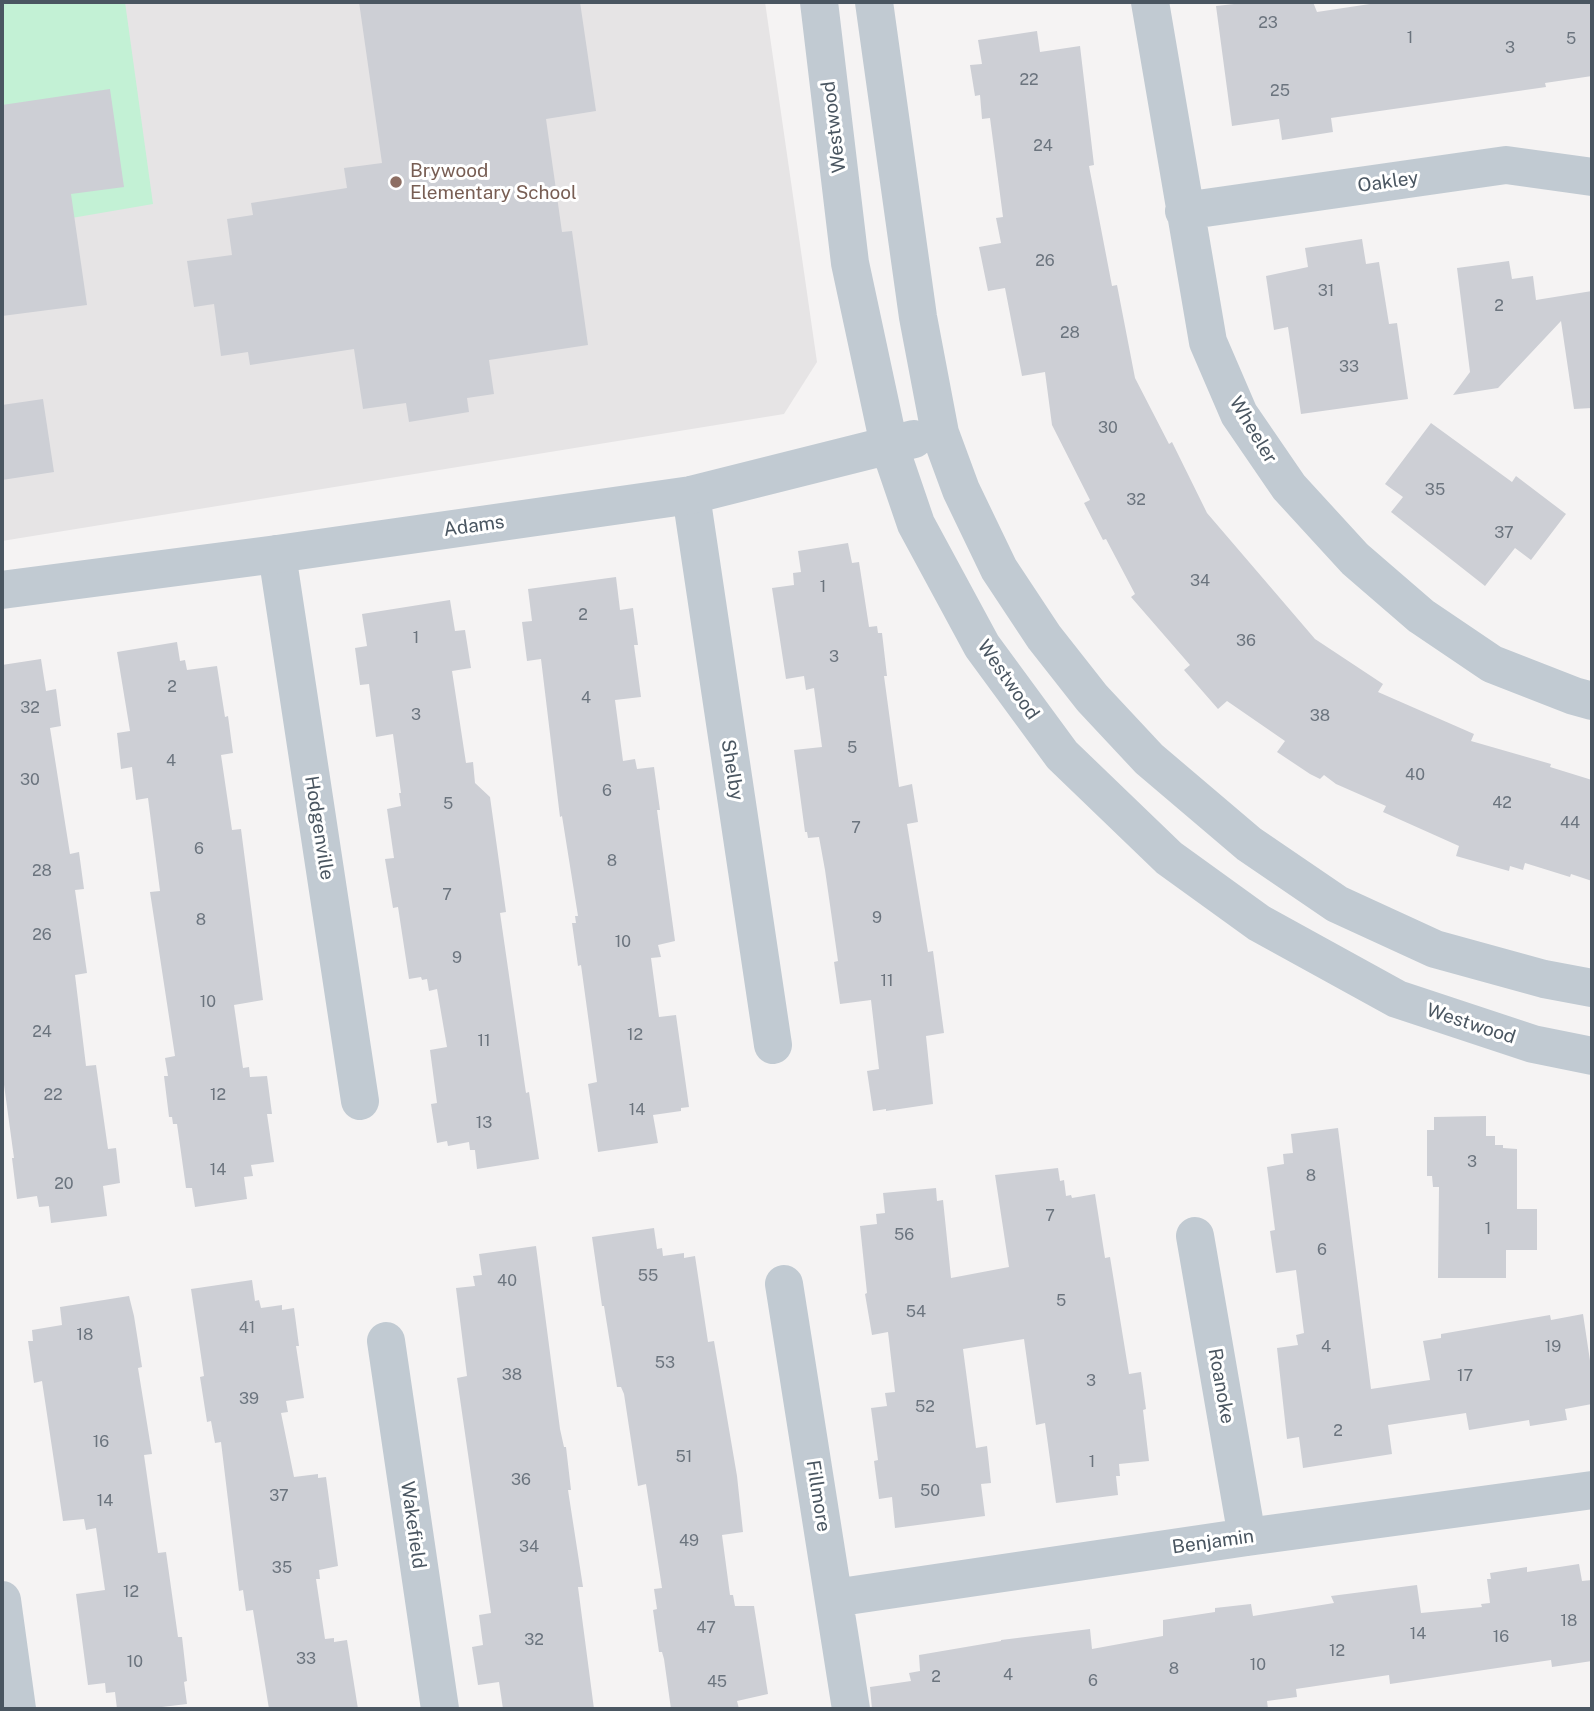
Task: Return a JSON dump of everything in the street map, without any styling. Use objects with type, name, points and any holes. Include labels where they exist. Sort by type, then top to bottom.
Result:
[{"type":"street","name":"Westwood","points":[[819,2],[850,263],[889,445],[916,524],[982,646],[1062,755],[1169,858],[1259,923],[1397,999],[1533,1044],[1592,1056]]},
{"type":"street","points":[[874,2],[918,317],[940,433],[961,490],[999,569],[1044,637],[1092,698],[1149,758],[1250,844],[1337,904],[1435,949],[1544,979],[1592,988]]},
{"type":"street","name":"Wheeler","points":[[1150,2],[1208,342],[1239,414],[1289,487],[1355,559],[1420,616],[1492,664],[1592,701]]},
{"type":"street","name":"Oakley","points":[[1184,211],[1506,164],[1592,177]]},
{"type":"street","name":"Adams","points":[[2,590],[691,495],[940,433]]},
{"type":"street","name":"Shelby","points":[[691,495],[773,1045]]},
{"type":"street","name":"Hodgenville","points":[[277,554],[360,1101]]},
{"type":"street","name":"Roanoke","points":[[1195,1236],[1247,1537]]},
{"type":"street","name":"Fillmore","points":[[784,1284],[851,1709]]},
{"type":"street","name":"Wakefield","points":[[386,1341],[440,1709]]},
{"type":"street","name":"Benjamin","points":[[834,1598],[1247,1537],[1592,1490]]},
{"type":"street","points":[[2,1600],[17,1709]]},
{"type":"shaded area","name":"Brywood Elementary School","points":[[2,2],[765,2],[817,362],[784,414],[2,541]]},
{"type":"green space","points":[[2,2],[125,2],[153,204],[2,230]]},
{"type":"building","points":[[359,2],[580,2],[596,111],[546,119],[562,232],[572,231],[588,345],[489,360],[494,394],[467,398],[469,412],[409,422],[406,403],[363,409],[354,349],[250,365],[248,352],[221,356],[214,304],[194,307],[187,261],[232,255],[227,219],[253,215],[251,203],[347,188],[344,168],[382,163]]},
{"type":"building","points":[[1234,2],[1313,2],[1317,12],[1383,2],[1592,2],[1592,76],[1545,83],[1546,87],[1331,118],[1333,132],[1282,140],[1279,119],[1232,126],[1216,6]]},
{"type":"building","points":[[1037,31],[1040,52],[1080,46],[1094,165],[1089,166],[1112,286],[1117,285],[1135,378],[1169,444],[1172,442],[1207,513],[1315,639],[1383,684],[1378,692],[1474,734],[1471,741],[1551,764],[1550,767],[1592,780],[1592,881],[1525,863],[1523,870],[1510,866],[1509,871],[1456,856],[1459,846],[1383,812],[1386,806],[1336,784],[1324,775],[1320,779],[1310,774],[1277,752],[1285,741],[1227,701],[1218,709],[1184,670],[1190,665],[1131,597],[1135,594],[1084,503],[1090,500],[1052,425],[1045,372],[1022,376],[1005,288],[988,291],[979,247],[1001,243],[996,218],[1003,217],[990,118],[982,119],[980,95],[975,96],[970,65],[982,64],[978,40]]},
{"type":"building","points":[[110,89],[124,187],[71,194],[87,305],[2,316],[2,105]]},
{"type":"building","points":[[1362,239],[1366,264],[1379,262],[1389,324],[1397,323],[1408,399],[1301,414],[1288,327],[1274,330],[1266,276],[1308,267],[1305,248]]},
{"type":"building","points":[[1509,261],[1512,279],[1533,276],[1536,300],[1592,291],[1592,408],[1574,409],[1561,321],[1498,388],[1453,395],[1470,372],[1457,268]]},
{"type":"building","points":[[43,399],[54,472],[2,480],[2,405]]},
{"type":"building","points":[[1431,423],[1512,482],[1516,476],[1566,514],[1531,560],[1515,548],[1485,586],[1391,512],[1403,497],[1385,484]]},
{"type":"building","points":[[848,543],[852,563],[859,562],[869,627],[877,626],[878,633],[882,633],[887,676],[884,676],[899,787],[912,784],[918,822],[907,824],[928,952],[933,951],[944,1033],[926,1036],[933,1104],[886,1111],[873,1111],[867,1071],[879,1069],[871,1000],[840,1004],[834,962],[838,961],[825,870],[819,837],[808,838],[805,832],[794,750],[822,747],[814,688],[806,690],[804,676],[786,679],[772,588],[794,585],[793,573],[801,572],[798,551]]},
{"type":"building","points":[[616,577],[620,610],[633,608],[638,645],[634,645],[641,697],[615,700],[623,761],[635,759],[637,769],[654,767],[660,810],[657,810],[675,941],[658,945],[661,957],[651,958],[659,1017],[676,1015],[689,1107],[681,1108],[681,1111],[653,1115],[658,1143],[598,1152],[588,1084],[597,1082],[581,965],[578,966],[572,923],[576,923],[575,916],[578,916],[562,816],[560,817],[541,659],[527,661],[522,622],[532,621],[528,589]]},
{"type":"building","points":[[450,600],[455,631],[465,630],[471,668],[452,671],[466,763],[473,762],[475,783],[490,797],[506,912],[500,913],[526,1093],[529,1092],[539,1159],[477,1169],[475,1150],[470,1150],[469,1142],[448,1146],[447,1141],[437,1143],[431,1104],[437,1103],[430,1050],[447,1047],[437,989],[429,991],[427,979],[409,979],[398,907],[393,908],[385,859],[394,858],[387,809],[401,806],[393,734],[376,737],[369,684],[360,685],[355,648],[367,646],[362,614]]},
{"type":"building","points":[[177,642],[180,661],[185,660],[187,670],[217,666],[225,717],[228,716],[233,753],[221,755],[232,830],[241,829],[263,1000],[234,1005],[243,1068],[249,1067],[250,1077],[267,1076],[272,1114],[267,1114],[274,1162],[251,1165],[253,1176],[244,1177],[247,1199],[195,1207],[192,1188],[186,1188],[177,1124],[173,1124],[172,1117],[169,1117],[164,1076],[168,1076],[165,1058],[175,1056],[150,892],[160,891],[148,798],[136,800],[132,767],[121,769],[117,733],[130,731],[117,652]]},
{"type":"building","points":[[41,659],[46,691],[56,689],[61,726],[50,728],[70,854],[79,852],[84,889],[75,890],[87,973],[75,975],[86,1066],[96,1065],[108,1149],[116,1148],[120,1183],[103,1186],[107,1216],[51,1223],[49,1206],[39,1207],[37,1196],[17,1199],[2,1070],[2,665]]},
{"type":"building","points":[[1486,1116],[1486,1136],[1495,1136],[1495,1145],[1517,1149],[1517,1209],[1537,1209],[1537,1250],[1506,1250],[1506,1278],[1438,1278],[1439,1187],[1433,1187],[1432,1176],[1427,1176],[1427,1130],[1434,1130],[1434,1117]]},
{"type":"building","points":[[1338,1128],[1371,1389],[1430,1380],[1423,1341],[1441,1338],[1441,1334],[1550,1315],[1551,1320],[1583,1314],[1592,1374],[1592,1404],[1565,1409],[1567,1420],[1530,1426],[1529,1420],[1469,1430],[1466,1413],[1388,1425],[1392,1454],[1303,1468],[1299,1437],[1287,1439],[1277,1348],[1298,1345],[1296,1335],[1304,1333],[1296,1270],[1276,1273],[1270,1231],[1275,1230],[1267,1167],[1284,1164],[1283,1154],[1293,1153],[1291,1134]]},
{"type":"building","points":[[1058,1168],[1060,1181],[1064,1180],[1066,1196],[1071,1195],[1072,1198],[1095,1194],[1105,1258],[1110,1257],[1129,1374],[1141,1372],[1149,1461],[1119,1464],[1120,1476],[1116,1476],[1118,1495],[1056,1503],[1045,1423],[1036,1425],[1024,1339],[963,1349],[976,1448],[987,1446],[991,1483],[981,1484],[985,1516],[895,1528],[892,1497],[879,1499],[874,1461],[878,1460],[871,1408],[887,1406],[885,1393],[895,1392],[888,1332],[872,1335],[865,1294],[860,1226],[877,1224],[876,1214],[885,1213],[883,1193],[936,1188],[937,1201],[943,1200],[951,1278],[1009,1267],[995,1175]]},
{"type":"building","points":[[654,1228],[657,1249],[662,1248],[663,1256],[684,1253],[684,1258],[695,1256],[708,1342],[714,1341],[737,1476],[743,1532],[722,1535],[730,1595],[733,1595],[735,1606],[754,1606],[768,1694],[737,1701],[739,1709],[671,1709],[664,1659],[662,1652],[659,1652],[653,1610],[657,1609],[654,1589],[662,1588],[646,1484],[638,1486],[624,1394],[621,1387],[617,1387],[592,1237]]},
{"type":"building","points":[[536,1246],[560,1429],[566,1447],[571,1490],[568,1490],[583,1587],[578,1587],[594,1709],[503,1709],[499,1682],[478,1685],[472,1647],[483,1645],[479,1615],[491,1613],[457,1378],[467,1376],[456,1288],[475,1286],[473,1276],[482,1275],[479,1254]]},
{"type":"building","points":[[252,1280],[255,1301],[259,1300],[261,1308],[282,1305],[282,1310],[294,1308],[299,1346],[296,1346],[304,1398],[286,1401],[288,1412],[281,1413],[294,1477],[318,1474],[318,1478],[326,1477],[338,1566],[319,1570],[320,1579],[316,1579],[325,1639],[334,1638],[334,1642],[347,1640],[358,1709],[269,1709],[253,1610],[246,1611],[243,1590],[239,1591],[221,1442],[215,1443],[211,1421],[207,1422],[200,1377],[204,1376],[191,1289]]},
{"type":"building","points":[[129,1296],[142,1367],[138,1368],[152,1454],[144,1455],[158,1553],[166,1552],[178,1637],[182,1637],[187,1681],[184,1682],[187,1704],[145,1709],[117,1709],[115,1692],[106,1693],[105,1683],[88,1685],[76,1594],[105,1590],[96,1528],[86,1530],[84,1519],[63,1521],[42,1381],[34,1383],[28,1341],[33,1341],[32,1330],[62,1325],[60,1307]]},
{"type":"building","points":[[1579,1564],[1582,1581],[1592,1580],[1592,1661],[1552,1667],[1551,1660],[1390,1684],[1389,1675],[1296,1689],[1297,1697],[1267,1701],[1268,1709],[872,1709],[870,1687],[911,1681],[909,1673],[920,1671],[919,1655],[1001,1640],[1090,1629],[1092,1649],[1163,1636],[1163,1620],[1215,1612],[1215,1608],[1251,1604],[1253,1616],[1334,1603],[1331,1596],[1417,1585],[1421,1613],[1482,1607],[1481,1604],[1490,1603],[1487,1579],[1491,1579],[1490,1573],[1527,1567],[1527,1572]]},
{"type":"place","name":"Brywood Elementary School","points":[[396,182]]}]
